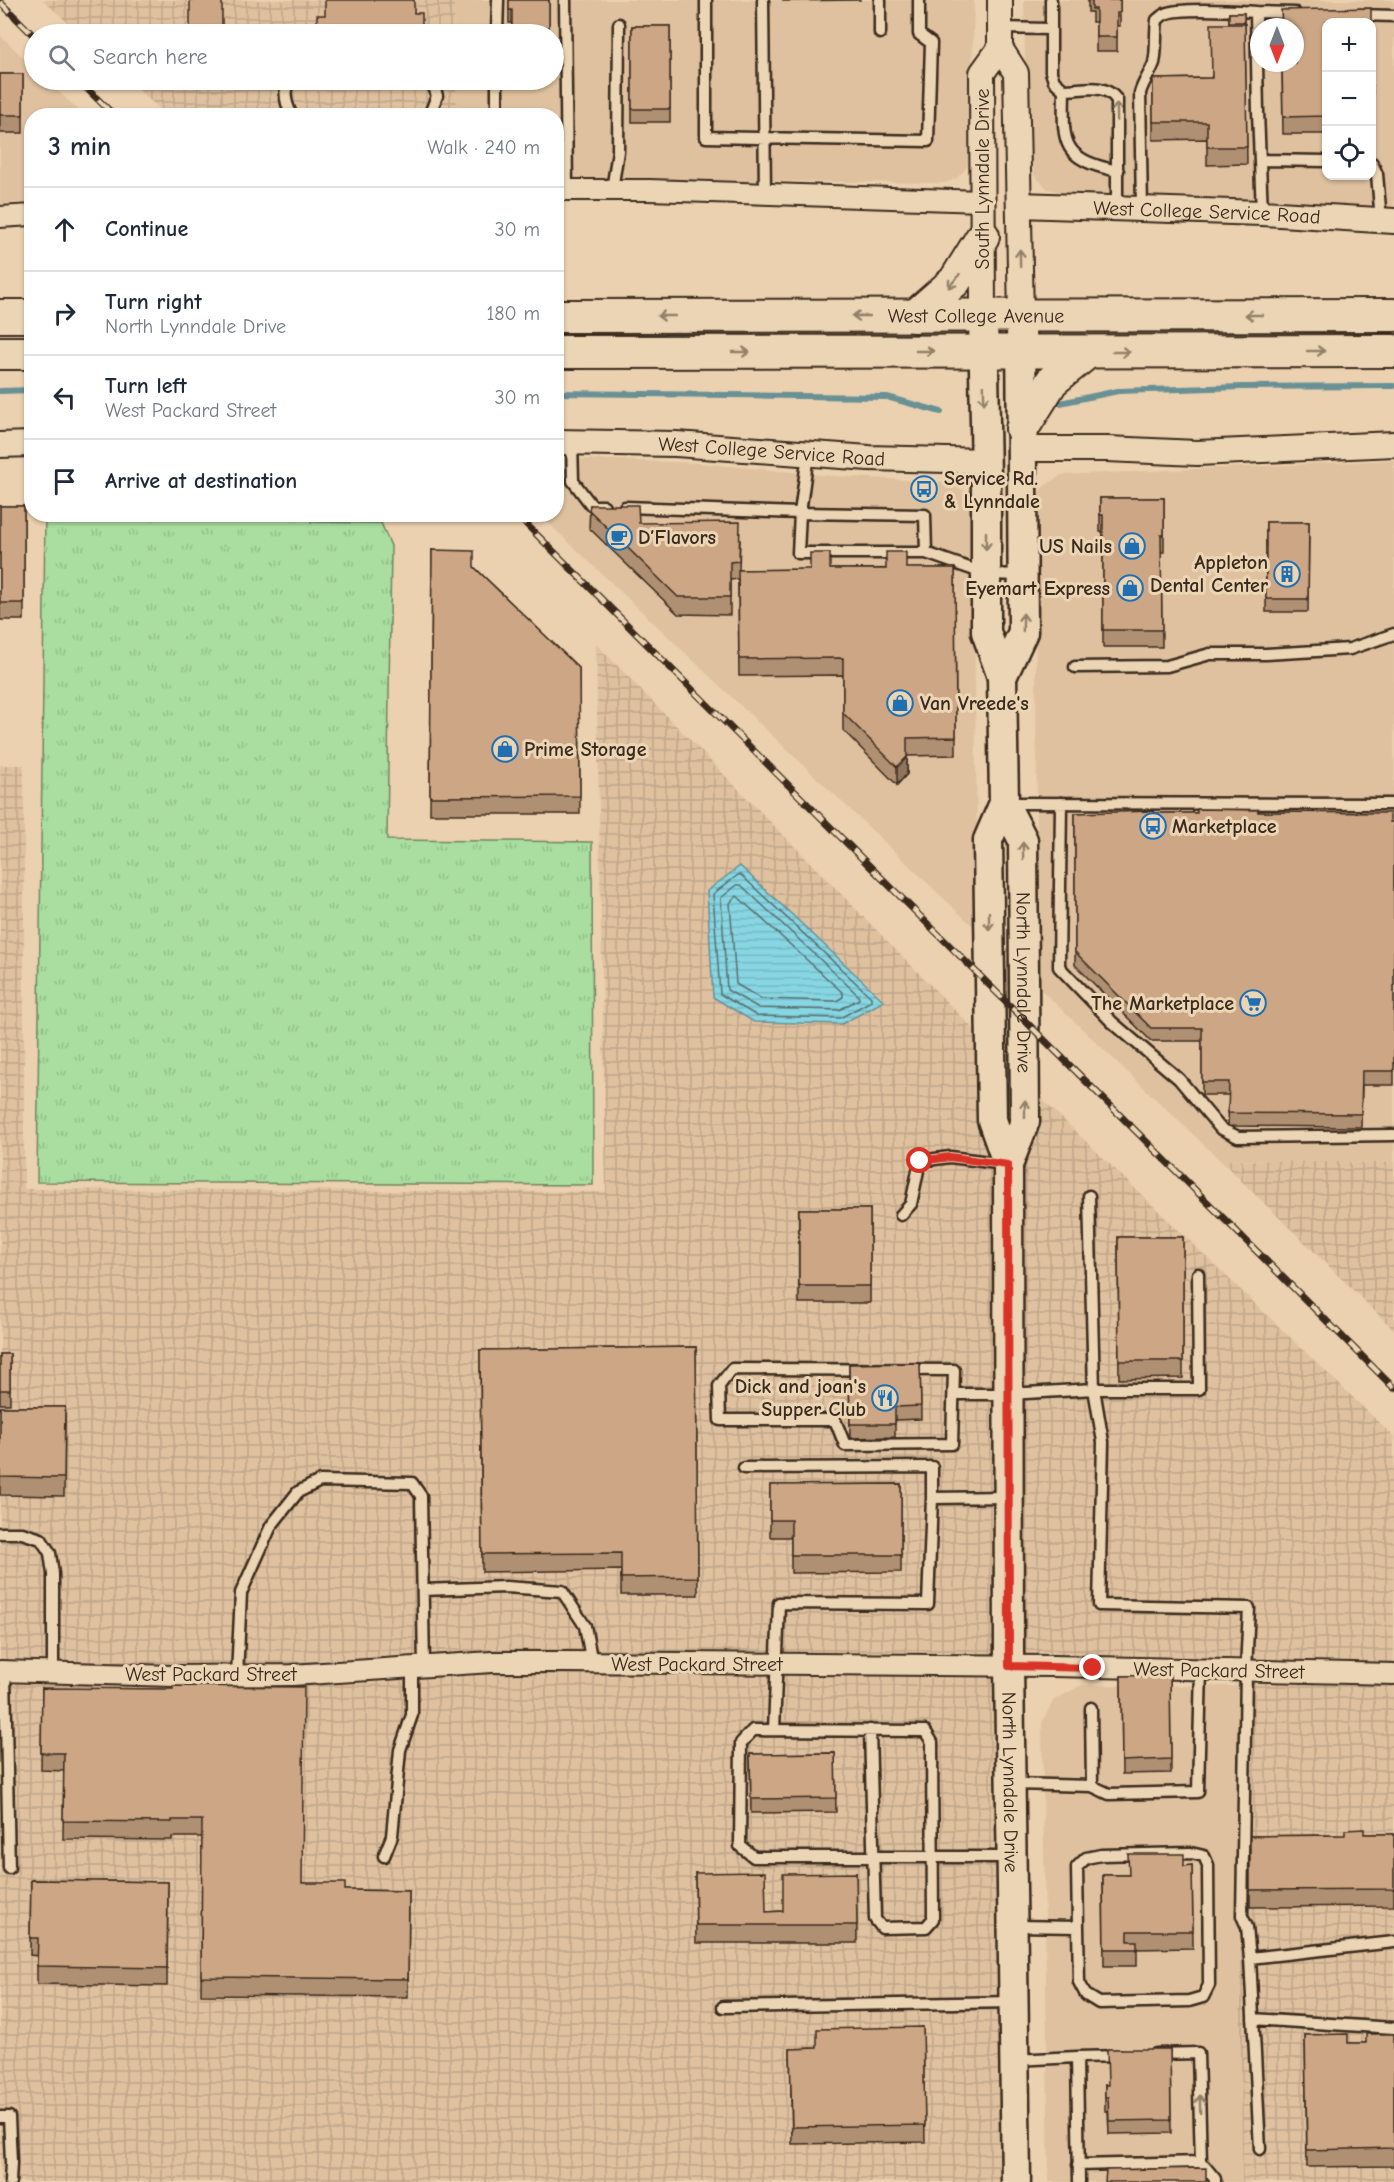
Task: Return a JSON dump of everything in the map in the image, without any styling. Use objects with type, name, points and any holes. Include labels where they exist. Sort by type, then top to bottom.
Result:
[{"type":"main road","points":[[915,316],[955,280],[983,236]]},
{"type":"main road","name":"North Lynndale Drive","points":[[982,315],[986,461],[986,632],[1002,676],[1004,803],[988,840],[989,974],[992,1120],[1008,1165],[1011,1926],[1016,2182]]},
{"type":"main road","name":"West College Avenue","points":[[564,316],[1394,315]]},
{"type":"main road","points":[[0,316],[24,316]]},
{"type":"main road","name":"North Lynndale Drive","points":[[1002,676],[1023,633],[1021,316]]},
{"type":"main road","name":"West College Avenue","points":[[564,352],[1394,351]]},
{"type":"main road","points":[[0,352],[24,352]]},
{"type":"main road","points":[[1021,439],[1052,381],[1088,352]]},
{"type":"street","points":[[1000,0],[1000,38]]},
{"type":"street","name":"South Lynndale Drive","points":[[982,315],[982,73],[1000,38]]},
{"type":"street","name":"South Lynndale Drive","points":[[1000,38],[1016,73],[1021,316]]},
{"type":"street","points":[[564,190],[982,201]]},
{"type":"street","name":"West College Service Road","points":[[1019,205],[1262,213],[1388,221]]},
{"type":"street","points":[[0,217],[24,216]]},
{"type":"street","points":[[1021,439],[1107,449],[1197,453],[1394,444]]},
{"type":"street","name":"West College Service Road","points":[[564,442],[676,444],[869,458],[986,461]]},
{"type":"street","points":[[0,445],[24,444]]},
{"type":"street","name":"West Packard Street","points":[[3,1671],[292,1675],[492,1662],[1201,1668],[1394,1674]]},
{"type":"lane","points":[[497,24],[498,0]]},
{"type":"lane","points":[[564,63],[565,0]]},
{"type":"lane","points":[[706,0],[706,137],[928,141],[931,43],[919,34],[919,0]]},
{"type":"lane","points":[[764,0],[765,194]]},
{"type":"lane","points":[[880,0],[880,33]]},
{"type":"lane","points":[[1051,0],[1051,72],[1054,81],[1064,90],[1102,88],[1110,91],[1117,100],[1118,208]]},
{"type":"lane","points":[[1142,209],[1140,93],[1154,61],[1157,20],[1166,13],[1178,11],[1304,14]]},
{"type":"lane","points":[[1256,12],[1262,213]]},
{"type":"lane","points":[[1351,15],[1394,16]]},
{"type":"lane","points":[[612,190],[618,151],[619,24]]},
{"type":"lane","points":[[1000,38],[1050,29]]},
{"type":"lane","points":[[286,90],[289,108]]},
{"type":"lane","points":[[432,108],[437,96],[435,90]]},
{"type":"lane","points":[[497,90],[497,108]]},
{"type":"lane","points":[[563,108],[564,90]]},
{"type":"lane","points":[[1064,90],[1063,130],[1068,145],[1076,157],[1085,163],[1118,171]]},
{"type":"lane","points":[[1260,160],[1322,161]]},
{"type":"lane","points":[[1376,172],[1388,221]]},
{"type":"lane","points":[[564,442],[573,481],[592,506],[925,515],[926,553]]},
{"type":"lane","points":[[808,454],[800,513],[798,553],[926,553],[986,574],[1023,575]]},
{"type":"lane","points":[[1075,667],[1167,666],[1210,654],[1266,654],[1350,649],[1394,634]]},
{"type":"lane","points":[[1004,803],[1394,804]]},
{"type":"lane","points":[[1061,803],[1059,967],[1112,1022],[1179,1079],[1220,1128],[1238,1137],[1394,1135]]},
{"type":"lane","points":[[901,1215],[911,1204],[920,1161],[950,1157],[1008,1165]]},
{"type":"lane","points":[[1089,1196],[1094,1389],[1103,1442],[1100,1605],[1249,1608],[1242,1916],[1247,1927],[1250,1958],[1260,2149]]},
{"type":"lane","points":[[954,1394],[1009,1394],[1094,1389],[1199,1389],[1198,1274]]},
{"type":"lane","points":[[732,1369],[954,1370],[954,1394],[952,1444],[845,1445],[835,1420],[720,1420],[719,1386],[732,1369]]},
{"type":"lane","points":[[744,1468],[932,1467],[928,1604],[779,1603],[774,1730]]},
{"type":"lane","points":[[237,1675],[241,1593],[272,1526],[298,1492],[320,1481],[412,1483],[421,1497],[423,1590],[418,1666],[412,1715],[399,1750],[392,1836],[384,1856]]},
{"type":"lane","points":[[932,1498],[1009,1497]]},
{"type":"lane","points":[[0,1533],[22,1533],[41,1539],[50,1553],[53,1574],[53,1673]]},
{"type":"lane","points":[[423,1590],[506,1587],[562,1591],[585,1626],[592,1663]]},
{"type":"lane","points":[[1010,1784],[1092,1786],[1108,1794],[1198,1792],[1201,1668]]},
{"type":"lane","points":[[3,1671],[4,1789],[9,1868]]},
{"type":"lane","points":[[1091,1708],[1092,1786]]},
{"type":"lane","points":[[870,1731],[873,1857],[875,1919],[882,1928],[926,1927],[933,1919],[934,1857],[932,1742],[925,1731],[753,1730],[741,1743],[740,1846],[754,1857],[873,1857],[934,1857],[1011,1857]]},
{"type":"lane","points":[[1191,1853],[1204,1856],[1208,1865],[1209,1985],[1203,1996],[1189,2001],[1100,2002],[1086,1995],[1079,1982],[1078,1927],[1077,1867],[1086,1858],[1101,1855],[1191,1853]]},
{"type":"lane","points":[[1011,1926],[1078,1927]]},
{"type":"lane","points":[[1250,1958],[1394,1942]]},
{"type":"lane","points":[[723,2007],[1013,2002]]},
{"type":"lane","points":[[1253,2019],[1394,2028]]},
{"type":"lane","points":[[1014,2060],[1198,2053],[1201,2162],[1215,2178],[1215,2182]]},
{"type":"lane","points":[[1077,2057],[1078,2182]]},
{"type":"lane","points":[[0,2117],[9,2117],[10,2182]]},
{"type":"lane","points":[[1078,2165],[1201,2162]]},
{"type":"shaded area","points":[[43,0],[454,0],[455,24],[69,24]]},
{"type":"shaded area","points":[[454,0],[974,0],[970,153],[967,167],[957,178],[945,183],[564,179],[564,108],[457,108],[456,90],[564,90],[564,24],[455,24]]},
{"type":"shaded area","points":[[1024,0],[1394,0],[1394,210],[1207,197],[1068,194],[1048,189],[1034,175],[1026,113]]},
{"type":"shaded area","points":[[0,35],[24,58],[24,90],[57,90],[76,108],[24,108],[24,202],[0,204]]},
{"type":"shaded area","points":[[139,90],[456,90],[457,108],[158,108]]},
{"type":"shaded area","points":[[564,458],[698,463],[833,476],[945,482],[963,490],[971,503],[973,524],[978,931],[547,522],[564,522]]},
{"type":"shaded area","points":[[1394,460],[1394,1163],[1220,1160],[1038,987],[1035,504],[1043,487],[1061,475]]},
{"type":"shaded area","points":[[596,644],[1049,1106],[1394,1437],[1394,2182],[1242,2182],[1238,1686],[1201,1668],[1010,1666],[1016,2182],[0,2182],[0,765],[24,765],[24,1189],[606,1192]]},
{"type":"shaded area","points":[[1220,1160],[1394,1163],[1394,1330]]},
{"type":"shaded area","points":[[1082,1685],[1238,1686],[1242,2182],[1049,2182],[1042,1722],[1054,1700]]},
{"type":"green space","points":[[45,522],[381,523],[391,546],[387,840],[592,842],[593,1185],[37,1182]]},
{"type":"water","points":[[740,866],[884,1001],[842,1024],[754,1022],[713,997],[707,891]]},
{"type":"building","points":[[190,0],[222,0],[222,24],[190,24]]},
{"type":"building","points":[[325,0],[414,0],[414,13],[422,13],[422,24],[317,24],[317,15],[325,15]]},
{"type":"building","points":[[509,0],[549,0],[549,24],[512,24],[512,10],[509,10]]},
{"type":"building","points":[[1092,0],[1120,0],[1120,13],[1117,13],[1117,37],[1096,37],[1096,9],[1092,9]]},
{"type":"building","points":[[1371,8],[1371,18],[1322,18],[1322,116],[1283,117],[1282,72],[1304,72],[1304,18],[1281,18],[1281,10]]},
{"type":"building","points":[[1229,13],[1244,13],[1244,22],[1229,22]]},
{"type":"building","points":[[1211,24],[1245,24],[1247,147],[1207,147],[1207,122],[1153,122],[1153,79],[1212,78]]},
{"type":"building","points":[[632,26],[670,26],[670,109],[632,109]]},
{"type":"building","points":[[0,74],[23,74],[23,115],[0,115]]},
{"type":"building","points":[[1100,498],[1164,498],[1164,535],[1161,535],[1162,630],[1103,630],[1103,515],[1100,515]]},
{"type":"building","points":[[590,505],[638,505],[639,523],[740,522],[739,561],[730,562],[730,597],[678,597],[589,510]]},
{"type":"building","points":[[0,506],[24,506],[24,603],[0,603]]},
{"type":"building","name":"Appleton Dental Center","points":[[1266,522],[1309,522],[1308,599],[1266,599]]},
{"type":"building","name":"Prime Storage","points":[[432,550],[474,551],[474,567],[579,668],[580,796],[430,797]]},
{"type":"building","name":"Van Vreede's","points":[[886,552],[906,552],[906,568],[955,568],[956,737],[907,738],[907,757],[897,767],[843,713],[843,658],[739,659],[738,570],[810,569],[810,553],[830,553],[830,569],[886,569]]},
{"type":"building","name":"The Marketplace","points":[[1197,809],[1390,813],[1390,822],[1394,822],[1394,1071],[1362,1071],[1361,1114],[1228,1113],[1229,1082],[1202,1082],[1202,1028],[1151,1028],[1075,952],[1075,813],[1154,811],[1154,813],[1197,813]]},
{"type":"building","points":[[799,1209],[870,1209],[870,1286],[799,1286]]},
{"type":"building","points":[[1118,1237],[1183,1237],[1183,1361],[1119,1361]]},
{"type":"building","points":[[696,1347],[698,1577],[621,1578],[621,1553],[482,1554],[480,1350]]},
{"type":"building","points":[[0,1354],[10,1354],[10,1390],[0,1390]]},
{"type":"building","name":"Dick and joan's Supper Club","points":[[920,1363],[921,1406],[895,1407],[895,1424],[850,1424],[849,1364]]},
{"type":"building","points":[[0,1407],[65,1407],[64,1478],[0,1477]]},
{"type":"building","points":[[901,1484],[901,1555],[791,1555],[791,1520],[770,1520],[770,1485]]},
{"type":"building","points":[[1170,1675],[1171,1759],[1122,1761],[1121,1676]]},
{"type":"building","points":[[173,1686],[304,1687],[302,1883],[345,1883],[345,1890],[409,1891],[408,1979],[201,1977],[202,1820],[63,1821],[64,1753],[41,1753],[42,1688],[173,1689]]},
{"type":"building","points":[[835,1753],[836,1798],[751,1799],[750,1754]]},
{"type":"building","points":[[1364,1829],[1364,1834],[1394,1834],[1394,1889],[1250,1890],[1250,1836],[1345,1835],[1345,1830]]},
{"type":"building","points":[[1128,1854],[1184,1854],[1184,1866],[1192,1865],[1193,1931],[1128,1931],[1128,1941],[1137,1941],[1137,1949],[1104,1949],[1103,1875],[1129,1875]]},
{"type":"building","points":[[765,1872],[766,1912],[783,1911],[783,1874],[856,1873],[857,1925],[696,1925],[695,1873]]},
{"type":"building","points":[[31,1880],[168,1882],[167,1968],[37,1966],[38,1938],[30,1938]]},
{"type":"building","points":[[923,2027],[925,2125],[792,2127],[790,2049],[817,2048],[817,2029]]},
{"type":"building","points":[[1348,2034],[1348,2043],[1366,2043],[1366,2034],[1394,2034],[1394,2148],[1307,2150],[1305,2035]]},
{"type":"building","points":[[1107,2049],[1170,2049],[1171,2120],[1109,2121],[1108,2097],[1105,2097],[1105,2085],[1108,2085]]},
{"type":"building","points":[[1206,2168],[1206,2182],[1105,2182],[1106,2170]]},
{"type":"waterway","points":[[1060,403],[1118,391],[1394,386]]},
{"type":"waterway","points":[[0,391],[24,390]]},
{"type":"waterway","points":[[564,393],[887,397],[941,412]]},
{"type":"railway","points":[[0,2],[24,26]]},
{"type":"railway","points":[[88,90],[107,108]]},
{"type":"railway","points":[[524,522],[1394,1388]]},
{"type":"place","name":"Service Rd. & Lynndale","points":[[924,489]]},
{"type":"place","name":"D’Flavors","points":[[619,537]]},
{"type":"place","name":"US Nails","points":[[1132,546]]},
{"type":"place","name":"Appleton Dental Center","points":[[1287,574]]},
{"type":"place","name":"Eyemart Express","points":[[1130,588]]},
{"type":"place","name":"Van Vreede's","points":[[900,703]]},
{"type":"place","name":"Prime Storage","points":[[505,749]]},
{"type":"place","name":"Marketplace","points":[[1153,826]]},
{"type":"place","name":"The Marketplace","points":[[1253,1003]]},
{"type":"place","name":"Dick and joan's Supper Club","points":[[885,1398]]},
{"type":"route","points":[[920,1161],[950,1157],[1008,1165],[1009,1666],[1093,1668]]}]
